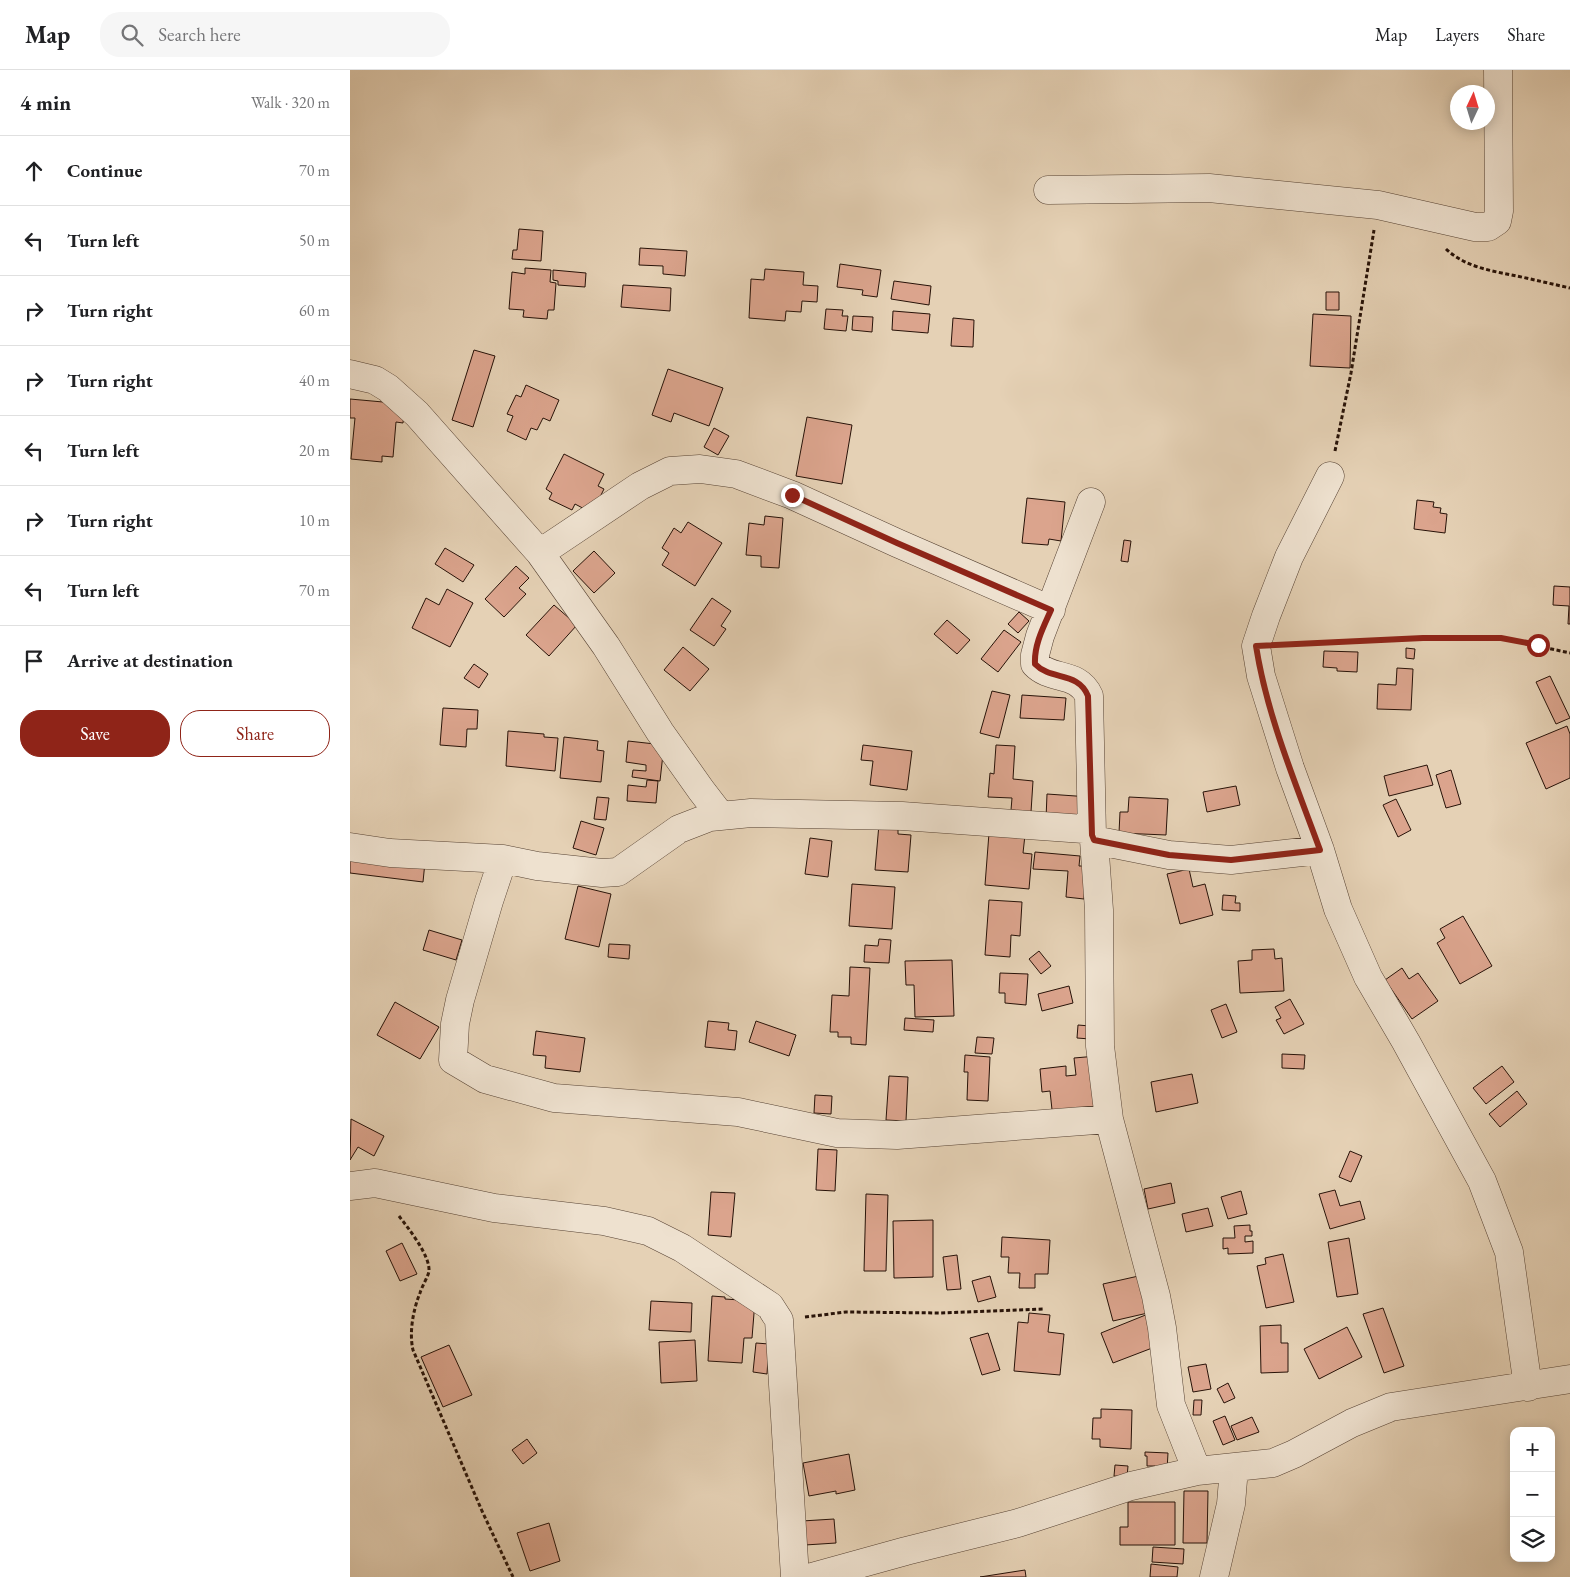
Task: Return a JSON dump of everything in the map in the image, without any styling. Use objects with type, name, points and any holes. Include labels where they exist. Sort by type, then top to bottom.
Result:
[{"type":"street","points":[[1048,190],[1209,188],[1378,205],[1475,227],[1488,226],[1497,221],[1499,212],[1498,70]]},
{"type":"street","points":[[350,374],[375,380],[388,388],[418,414],[540,553],[606,646],[660,732],[721,816]]},
{"type":"street","points":[[540,553],[640,486],[670,471],[700,469],[736,474],[792,495],[1051,610]]},
{"type":"street","points":[[1330,476],[1289,557],[1266,616],[1256,646],[1261,676],[1338,909],[1368,978],[1415,1058],[1482,1181],[1509,1252],[1528,1386]]},
{"type":"street","points":[[1091,502],[1040,636],[1035,655],[1035,664],[1041,670],[1078,682],[1085,688],[1088,696],[1093,838],[1099,910],[1100,1046],[1109,1119],[1156,1296],[1162,1328],[1171,1404],[1197,1471]]},
{"type":"street","points":[[350,847],[390,853],[503,859],[537,866],[602,873],[618,872],[679,829],[710,816],[751,813],[902,816],[1077,828],[1084,829],[1093,838],[1169,855],[1231,860],[1320,850]]},
{"type":"street","points":[[503,859],[460,1000],[455,1024],[453,1060],[484,1079],[554,1098],[738,1112],[837,1132],[897,1135],[1109,1119]]},
{"type":"street","points":[[363,1185],[494,1208],[604,1221],[648,1231],[682,1248],[770,1306],[779,1320],[795,1577]]},
{"type":"street","points":[[812,1577],[1018,1523],[1131,1486],[1197,1471],[1272,1463],[1294,1454],[1352,1423],[1391,1407],[1570,1379]]},
{"type":"street","points":[[1214,1577],[1231,1504],[1234,1468]]},
{"type":"path","points":[[1330,476],[1351,373],[1378,205]]},
{"type":"path","points":[[1445,248],[1466,263],[1482,269],[1570,288]]},
{"type":"path","points":[[1256,646],[1423,638],[1501,638],[1570,653]]},
{"type":"path","points":[[363,1185],[418,1243],[426,1258],[429,1271],[417,1300],[411,1341],[413,1350],[482,1511],[513,1577]]},
{"type":"path","points":[[779,1320],[846,1312],[940,1313],[1043,1309]]},
{"type":"building","points":[[519,229],[543,231],[541,261],[512,259],[513,250],[517,250]]},
{"type":"building","points":[[640,248],[687,251],[685,276],[663,274],[663,266],[639,265]]},
{"type":"building","points":[[840,264],[881,270],[877,297],[862,295],[863,290],[837,287]]},
{"type":"building","points":[[525,268],[551,270],[550,282],[556,283],[554,310],[548,310],[547,319],[523,317],[524,310],[509,309],[512,272],[525,274]]},
{"type":"building","points":[[765,269],[804,272],[803,285],[818,286],[817,302],[802,301],[801,312],[786,311],[785,321],[749,318],[751,279],[764,280]]},
{"type":"building","points":[[553,270],[586,273],[585,287],[558,285],[558,281],[553,280]]},
{"type":"building","points":[[894,281],[931,286],[929,305],[891,299]]},
{"type":"building","points":[[623,285],[671,288],[670,311],[621,307]]},
{"type":"building","points":[[1326,292],[1339,292],[1339,310],[1326,310]]},
{"type":"building","points":[[826,309],[843,310],[842,316],[848,316],[846,331],[824,329]]},
{"type":"building","points":[[893,311],[930,314],[928,333],[892,330]]},
{"type":"building","points":[[1313,314],[1351,316],[1350,368],[1310,366]]},
{"type":"building","points":[[853,316],[873,317],[872,332],[852,330]]},
{"type":"building","points":[[953,318],[974,320],[973,347],[951,346]]},
{"type":"building","points":[[474,350],[495,356],[473,427],[452,420]]},
{"type":"building","points":[[668,369],[723,388],[709,426],[674,413],[671,422],[652,415]]},
{"type":"building","points":[[526,385],[559,400],[550,421],[543,418],[537,430],[531,428],[526,440],[507,431],[513,416],[507,414],[516,395],[521,397]]},
{"type":"building","points":[[350,399],[405,404],[403,423],[396,422],[393,457],[382,456],[382,462],[351,459],[355,418],[350,418]]},
{"type":"building","points":[[807,417],[852,425],[842,484],[796,476]]},
{"type":"building","points":[[714,428],[729,436],[718,455],[704,447]]},
{"type":"building","points":[[564,454],[604,474],[598,486],[604,489],[592,513],[575,504],[572,510],[549,499],[552,493],[546,489]]},
{"type":"building","points":[[1027,498],[1065,502],[1061,541],[1049,539],[1048,545],[1022,543]]},
{"type":"building","points":[[1417,500],[1434,502],[1433,507],[1441,508],[1440,513],[1447,514],[1445,533],[1414,529]]},
{"type":"building","points":[[765,516],[783,518],[779,568],[761,567],[761,556],[746,555],[749,523],[764,525]]},
{"type":"building","points":[[688,522],[722,543],[695,586],[662,565],[669,553],[662,548],[674,528],[681,533]]},
{"type":"building","points":[[1124,540],[1131,541],[1128,562],[1121,561]]},
{"type":"building","points":[[445,548],[474,565],[463,582],[435,564]]},
{"type":"building","points":[[594,551],[615,573],[594,593],[573,571]]},
{"type":"building","points":[[516,566],[529,578],[519,588],[526,594],[504,617],[485,599]]},
{"type":"building","points":[[1554,586],[1570,587],[1570,624],[1568,624],[1569,606],[1553,605]]},
{"type":"building","points":[[447,589],[473,603],[450,647],[412,628],[426,598],[439,605]]},
{"type":"building","points":[[712,598],[731,611],[721,626],[726,629],[714,646],[690,630]]},
{"type":"building","points":[[554,605],[577,625],[549,656],[526,635]]},
{"type":"building","points":[[1019,612],[1029,621],[1018,633],[1008,624]]},
{"type":"building","points":[[947,620],[970,640],[957,654],[934,634]]},
{"type":"building","points":[[1004,630],[1021,642],[998,672],[981,659]]},
{"type":"building","points":[[683,647],[709,669],[690,691],[664,670]]},
{"type":"building","points":[[1406,648],[1415,649],[1414,659],[1406,658]]},
{"type":"building","points":[[1324,651],[1358,652],[1357,672],[1337,671],[1337,668],[1323,667]]},
{"type":"building","points":[[474,664],[488,674],[479,688],[464,678]]},
{"type":"building","points":[[1397,668],[1413,669],[1411,710],[1377,709],[1378,684],[1396,685]]},
{"type":"building","points":[[1550,676],[1570,718],[1556,724],[1536,682]]},
{"type":"building","points":[[992,691],[1010,695],[999,738],[980,733]]},
{"type":"building","points":[[1022,695],[1066,698],[1064,720],[1020,718]]},
{"type":"building","points":[[443,708],[478,710],[477,729],[467,729],[466,747],[440,745]]},
{"type":"building","points":[[1567,726],[1570,734],[1570,778],[1546,789],[1526,743]]},
{"type":"building","points":[[508,731],[544,734],[544,737],[558,738],[555,771],[506,766]]},
{"type":"building","points":[[564,737],[598,741],[597,750],[604,751],[601,782],[560,778]]},
{"type":"building","points":[[628,741],[664,745],[660,781],[632,777],[633,770],[646,771],[646,765],[626,762]]},
{"type":"building","points":[[863,745],[912,751],[907,790],[870,785],[873,761],[861,760]]},
{"type":"building","points":[[996,745],[1015,746],[1013,779],[1033,781],[1031,812],[1011,810],[1012,798],[988,797],[990,773],[994,774]]},
{"type":"building","points":[[1427,765],[1433,785],[1389,796],[1384,776]]},
{"type":"building","points":[[1451,770],[1461,804],[1446,808],[1436,775]]},
{"type":"building","points":[[647,780],[658,781],[656,803],[627,801],[628,785],[646,787]]},
{"type":"building","points":[[1236,786],[1240,805],[1207,812],[1203,792]]},
{"type":"building","points":[[1047,794],[1090,797],[1089,821],[1046,819]]},
{"type":"building","points":[[597,797],[609,798],[606,820],[594,819]]},
{"type":"building","points":[[1129,797],[1168,799],[1166,835],[1119,833],[1120,812],[1128,812]]},
{"type":"building","points":[[1396,799],[1411,830],[1398,837],[1383,805]]},
{"type":"building","points":[[581,821],[604,828],[596,855],[573,848]]},
{"type":"building","points":[[879,824],[898,825],[898,834],[911,835],[908,872],[875,870]]},
{"type":"building","points":[[989,833],[1025,835],[1023,853],[1032,854],[1029,889],[985,885]]},
{"type":"building","points":[[810,838],[832,841],[828,877],[805,874]]},
{"type":"building","points":[[1035,852],[1080,856],[1079,866],[1087,866],[1084,899],[1066,897],[1068,871],[1033,869]]},
{"type":"building","points":[[350,853],[425,862],[423,882],[350,873]]},
{"type":"building","points":[[1189,869],[1193,887],[1205,884],[1213,915],[1180,924],[1167,874]]},
{"type":"building","points":[[852,884],[895,887],[892,929],[849,926]]},
{"type":"building","points":[[578,886],[611,894],[599,947],[565,939]]},
{"type":"building","points":[[1223,895],[1236,896],[1235,903],[1240,903],[1240,911],[1222,910]]},
{"type":"building","points":[[989,900],[1022,902],[1020,936],[1011,935],[1010,957],[985,955]]},
{"type":"building","points":[[1463,916],[1492,966],[1460,984],[1437,943],[1445,938],[1440,929]]},
{"type":"building","points":[[429,930],[462,940],[456,960],[423,950]]},
{"type":"building","points":[[879,939],[891,940],[889,963],[864,962],[865,945],[878,946]]},
{"type":"building","points":[[609,944],[630,945],[629,959],[608,957]]},
{"type":"building","points":[[1274,949],[1275,959],[1282,958],[1284,991],[1240,993],[1238,961],[1252,960],[1252,950]]},
{"type":"building","points":[[1039,951],[1051,966],[1041,974],[1029,959]]},
{"type":"building","points":[[952,960],[954,1016],[915,1017],[914,985],[906,985],[905,961]]},
{"type":"building","points":[[850,967],[870,968],[866,1045],[851,1044],[851,1037],[838,1037],[838,1032],[830,1032],[832,995],[849,996]]},
{"type":"building","points":[[1402,968],[1409,979],[1418,973],[1438,1001],[1412,1019],[1385,980]]},
{"type":"building","points":[[1000,973],[1028,974],[1026,1005],[1005,1003],[1005,993],[999,993]]},
{"type":"building","points":[[1069,986],[1073,1003],[1042,1011],[1038,994]]},
{"type":"building","points":[[1290,999],[1304,1024],[1284,1034],[1276,1020],[1281,1018],[1275,1007]]},
{"type":"building","points":[[395,1002],[439,1027],[420,1059],[377,1035]]},
{"type":"building","points":[[1226,1004],[1237,1032],[1222,1038],[1211,1010]]},
{"type":"building","points":[[905,1018],[934,1020],[933,1032],[904,1030]]},
{"type":"building","points":[[708,1021],[729,1023],[728,1030],[737,1031],[735,1050],[705,1047]]},
{"type":"building","points":[[756,1021],[796,1035],[789,1056],[749,1042]]},
{"type":"building","points":[[1078,1025],[1090,1026],[1090,1039],[1077,1038]]},
{"type":"building","points":[[536,1031],[585,1038],[580,1072],[545,1068],[546,1056],[533,1055]]},
{"type":"building","points":[[977,1037],[994,1038],[992,1054],[975,1053]]},
{"type":"building","points":[[1282,1054],[1305,1055],[1304,1069],[1282,1068]]},
{"type":"building","points":[[965,1055],[990,1057],[988,1101],[967,1100],[968,1072],[964,1072]]},
{"type":"building","points":[[1097,1056],[1104,1113],[1053,1119],[1050,1091],[1042,1092],[1040,1069],[1066,1066],[1066,1076],[1076,1075],[1074,1058]]},
{"type":"building","points":[[1502,1066],[1514,1082],[1486,1104],[1473,1088]]},
{"type":"building","points":[[1192,1074],[1198,1103],[1156,1112],[1151,1082]]},
{"type":"building","points":[[889,1076],[908,1077],[906,1121],[886,1120]]},
{"type":"building","points":[[1517,1091],[1527,1104],[1500,1127],[1489,1114]]},
{"type":"building","points":[[815,1095],[832,1096],[831,1114],[814,1113]]},
{"type":"building","points":[[351,1119],[384,1136],[374,1156],[358,1147],[350,1160]]},
{"type":"building","points":[[818,1149],[837,1150],[835,1191],[816,1190]]},
{"type":"building","points":[[1350,1151],[1362,1156],[1351,1182],[1339,1177]]},
{"type":"building","points":[[1171,1183],[1175,1203],[1148,1209],[1144,1189]]},
{"type":"building","points":[[1335,1190],[1340,1206],[1360,1201],[1365,1219],[1330,1229],[1319,1194]]},
{"type":"building","points":[[1241,1191],[1247,1214],[1228,1219],[1221,1197]]},
{"type":"building","points":[[711,1192],[735,1193],[731,1237],[708,1235]]},
{"type":"building","points":[[866,1194],[888,1195],[886,1271],[864,1271]]},
{"type":"building","points":[[1208,1208],[1213,1226],[1186,1232],[1182,1214]]},
{"type":"building","points":[[933,1220],[933,1277],[894,1278],[893,1221]]},
{"type":"building","points":[[1250,1225],[1252,1236],[1245,1236],[1245,1242],[1253,1241],[1253,1253],[1228,1254],[1228,1248],[1223,1249],[1223,1238],[1235,1238],[1234,1226]]},
{"type":"building","points":[[1002,1237],[1050,1240],[1048,1274],[1035,1274],[1035,1288],[1019,1288],[1020,1273],[1008,1273],[1009,1257],[1001,1257]]},
{"type":"building","points":[[1349,1238],[1358,1294],[1337,1297],[1328,1242]]},
{"type":"building","points":[[402,1243],[417,1274],[400,1281],[386,1251]]},
{"type":"building","points":[[1283,1254],[1294,1302],[1266,1308],[1257,1266],[1266,1264],[1265,1258]]},
{"type":"building","points":[[957,1255],[961,1289],[947,1290],[943,1257]]},
{"type":"building","points":[[1143,1275],[1152,1312],[1113,1321],[1103,1284]]},
{"type":"building","points":[[990,1276],[996,1297],[978,1302],[972,1281]]},
{"type":"building","points":[[712,1296],[755,1301],[752,1338],[744,1338],[742,1363],[708,1361]]},
{"type":"building","points":[[651,1301],[692,1303],[691,1332],[649,1330]]},
{"type":"building","points":[[1383,1308],[1404,1366],[1384,1373],[1363,1314]]},
{"type":"building","points":[[1029,1313],[1050,1315],[1048,1332],[1064,1334],[1060,1375],[1014,1371],[1018,1322],[1028,1323]]},
{"type":"building","points":[[1148,1314],[1160,1345],[1113,1363],[1101,1333]]},
{"type":"building","points":[[1281,1325],[1281,1343],[1288,1343],[1288,1372],[1261,1373],[1260,1326]]},
{"type":"building","points":[[1347,1327],[1362,1357],[1319,1379],[1304,1349]]},
{"type":"building","points":[[988,1333],[1000,1370],[982,1375],[970,1338]]},
{"type":"building","points":[[695,1340],[697,1381],[661,1383],[659,1342]]},
{"type":"building","points":[[756,1343],[769,1344],[767,1374],[753,1372]]},
{"type":"building","points":[[449,1345],[472,1395],[443,1407],[421,1357]]},
{"type":"building","points":[[1206,1364],[1211,1389],[1193,1392],[1188,1367]]},
{"type":"building","points":[[1228,1383],[1235,1398],[1224,1403],[1217,1389]]},
{"type":"building","points":[[1194,1400],[1202,1400],[1201,1415],[1193,1415]]},
{"type":"building","points":[[1101,1409],[1132,1410],[1131,1449],[1100,1447],[1100,1439],[1092,1439],[1093,1418],[1101,1418]]},
{"type":"building","points":[[1225,1416],[1235,1440],[1223,1445],[1213,1421]]},
{"type":"building","points":[[1252,1417],[1259,1432],[1237,1440],[1231,1426]]},
{"type":"building","points":[[527,1439],[537,1453],[523,1464],[512,1450]]},
{"type":"building","points":[[1145,1452],[1168,1453],[1167,1470],[1155,1470],[1155,1466],[1147,1466]]},
{"type":"building","points":[[849,1454],[855,1490],[836,1494],[836,1491],[809,1496],[803,1463]]},
{"type":"building","points":[[1115,1465],[1128,1466],[1127,1477],[1114,1476]]},
{"type":"building","points":[[1184,1491],[1208,1491],[1207,1543],[1183,1543]]},
{"type":"building","points":[[1128,1502],[1175,1502],[1175,1545],[1120,1545],[1120,1527],[1128,1527]]},
{"type":"building","points":[[834,1519],[836,1543],[805,1545],[802,1521]]},
{"type":"building","points":[[549,1523],[560,1561],[530,1571],[517,1533]]},
{"type":"building","points":[[1153,1547],[1184,1549],[1183,1564],[1152,1562]]},
{"type":"building","points":[[1151,1564],[1178,1567],[1177,1577],[1150,1577]]},
{"type":"building","points":[[1025,1570],[1026,1577],[980,1577]]},
{"type":"route","points":[[792,495],[1051,610],[1040,636],[1035,655],[1035,664],[1041,670],[1078,682],[1085,688],[1088,696],[1092,835],[1094,840],[1169,855],[1231,860],[1320,850],[1290,768],[1261,676],[1256,646],[1423,638],[1501,638],[1538,645]]}]
